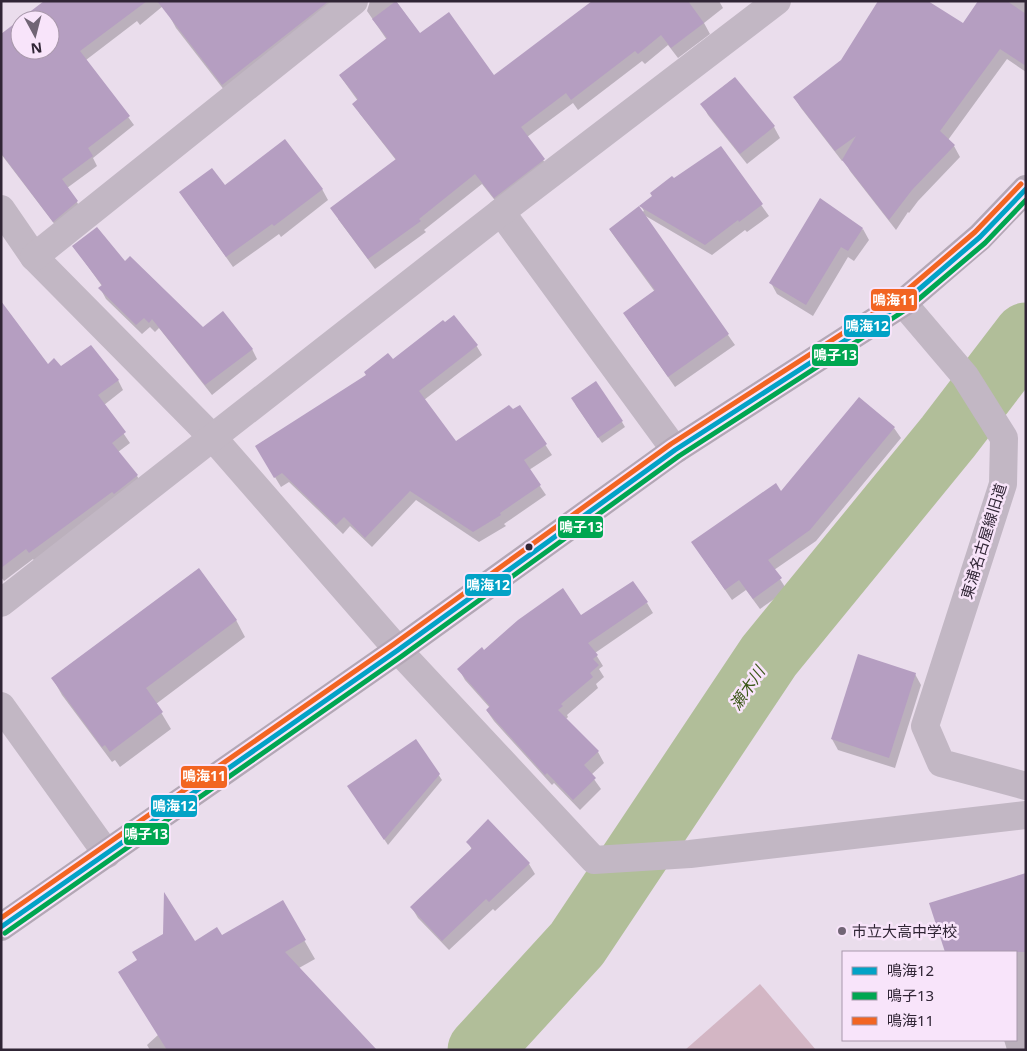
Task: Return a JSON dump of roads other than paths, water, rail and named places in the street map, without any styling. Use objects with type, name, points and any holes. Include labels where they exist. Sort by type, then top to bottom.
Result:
[{"type":"street","points":[[34,256],[354,1]]},
{"type":"street","points":[[1,603],[214,439],[501,212],[777,1]]},
{"type":"street","points":[[1,927],[398,650],[675,450],[903,303],[980,237],[1026,189]]},
{"type":"street","points":[[1,209],[34,256],[214,439],[398,650],[594,860],[670,856],[1026,815]]},
{"type":"street","points":[[501,212],[675,450]]},
{"type":"street","name":"東浦名古屋線旧道","points":[[903,303],[965,376],[1004,438],[1003,484],[925,726],[941,763],[1026,786]]},
{"type":"street","points":[[1,706],[107,854]]},
{"type":"waterway","name":"瀬木川","points":[[480,1050],[577,944],[769,656],[948,437],[1026,335]]},
{"type":"place","name":"市立大高中学校","points":[[842,931]]}]
